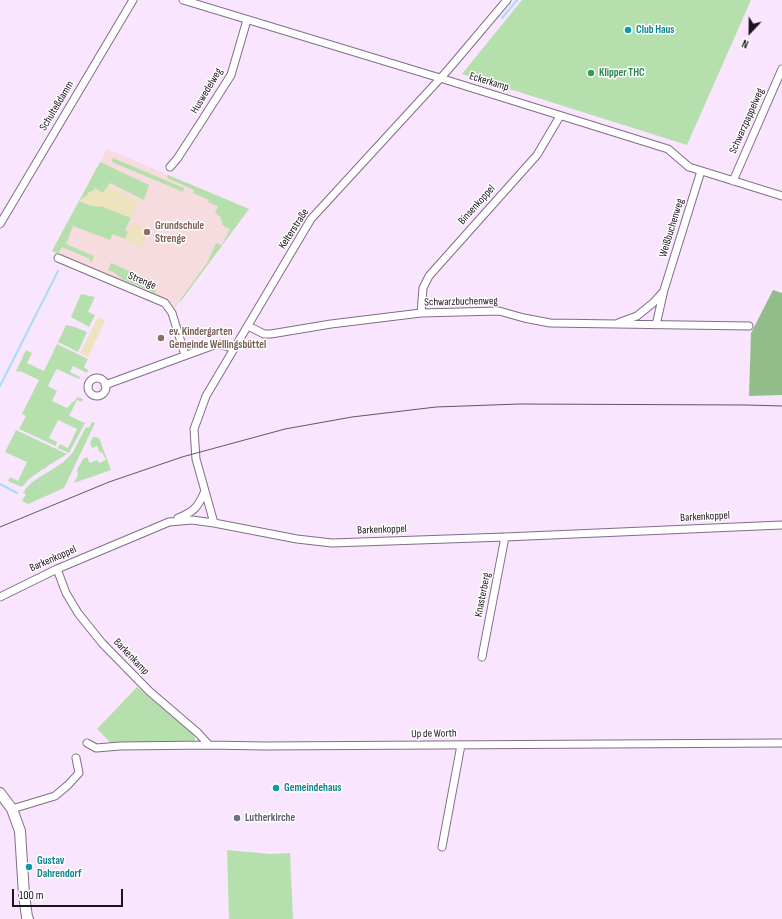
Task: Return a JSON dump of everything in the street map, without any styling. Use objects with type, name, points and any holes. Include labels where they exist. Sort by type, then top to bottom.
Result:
[{"type":"main road","points":[[0,793],[12,809],[20,832],[24,895],[28,919]]},
{"type":"street","name":"Schulteßdamm","points":[[0,224],[133,0]]},
{"type":"street","name":"Eckerkamp","points":[[183,0],[668,149],[689,167],[701,172],[782,196]]},
{"type":"street","name":"Kelterstraße","points":[[214,523],[196,459],[194,429],[206,396],[311,219],[447,71],[507,0]]},
{"type":"street","name":"Huswedelweg","points":[[170,167],[231,75],[247,20]]},
{"type":"street","name":"Schwarzpappelweg","points":[[733,181],[782,69]]},
{"type":"street","name":"Binsenkoppel","points":[[421,313],[423,288],[429,276],[537,155],[560,116]]},
{"type":"street","name":"Weißbuchenweg","points":[[656,324],[664,290],[701,172]]},
{"type":"street","name":"Strenge","points":[[58,258],[165,303],[172,313],[185,355]]},
{"type":"street","name":"Weißbuchenweg","points":[[614,324],[637,316],[653,303],[664,290]]},
{"type":"street","name":"Schwarzbuchenweg","points":[[248,326],[264,334],[271,334],[331,324],[421,313],[500,311],[524,318],[550,323],[749,326]]},
{"type":"street","points":[[105,385],[217,344],[234,349]]},
{"type":"street","points":[[169,522],[189,514],[199,504],[205,491]]},
{"type":"street","name":"Barkenkoppel","points":[[0,597],[57,569],[169,522],[192,520],[297,539],[332,543],[782,525]]},
{"type":"street","name":"Knasterberg","points":[[482,657],[505,537]]},
{"type":"street","name":"Barkenkamp","points":[[57,569],[66,593],[78,612],[102,643],[149,692],[209,745]]},
{"type":"street","name":"Up de Worth","points":[[87,743],[96,748],[120,746],[209,745],[782,743]]},
{"type":"street","points":[[442,846],[461,745]]},
{"type":"street","points":[[12,809],[55,796],[68,785],[79,772],[76,758]]},
{"type":"shaded area","name":"Grundschule Strenge","points":[[107,149],[249,209],[172,313],[165,303],[58,258],[58,254],[52,251]]},
{"type":"green space","name":"Klipper THC","points":[[522,0],[751,0],[687,145],[462,74]]},
{"type":"green space","points":[[113,158],[184,188],[183,192],[112,162]]},
{"type":"green space","points":[[100,162],[149,185],[144,200],[110,183],[103,193],[93,191],[89,192],[88,195],[79,201],[92,206],[101,206],[131,218],[125,230],[128,232],[125,239],[113,234],[110,240],[73,226],[66,244],[94,256],[91,263],[90,259],[62,247],[58,254],[52,251]]},
{"type":"green space","points":[[168,175],[249,209],[181,301],[180,300],[207,263],[216,243],[222,245],[230,229],[222,225],[222,220],[220,219],[221,217],[215,213],[218,206],[193,193],[194,190],[167,178]]},
{"type":"green space","points":[[111,263],[153,281],[150,287],[156,290],[155,293],[122,279],[115,273],[108,270]]},
{"type":"green space","points":[[773,290],[782,293],[782,395],[749,396],[751,333]]},
{"type":"green space","points":[[81,294],[95,297],[88,312],[95,315],[89,327],[71,317]]},
{"type":"green space","points":[[66,325],[87,332],[78,352],[58,342]]},
{"type":"green space","points":[[57,344],[88,359],[84,367],[88,370],[87,373],[73,366],[70,372],[80,377],[79,379],[57,369],[48,386],[57,391],[52,401],[67,408],[78,397],[83,399],[82,402],[77,400],[69,416],[85,423],[69,453],[58,448],[60,444],[68,448],[77,429],[58,420],[49,438],[57,442],[56,446],[19,429],[26,416],[22,414],[39,380],[20,371],[16,371],[26,350],[32,353],[27,363],[44,371]]},
{"type":"green space","points":[[92,422],[95,423],[64,488],[28,504],[22,501],[26,494],[23,493],[30,484],[61,464],[70,456],[86,427],[89,428]]},
{"type":"green space","points":[[16,430],[67,454],[29,479],[22,487],[8,481],[10,477],[18,481],[27,462],[5,452]]},
{"type":"green space","points":[[93,437],[99,438],[111,470],[74,483],[78,475],[77,470],[83,459],[87,457],[90,463],[97,460],[99,463],[106,460],[102,452],[100,453],[97,446],[92,448],[90,443]]},
{"type":"green space","points":[[137,687],[194,735],[195,740],[192,742],[112,744],[97,729]]},
{"type":"green space","points":[[227,850],[270,854],[290,853],[293,919],[229,919]]},
{"type":"sand","points":[[108,186],[142,203],[138,203],[131,218],[101,206],[92,206],[79,201],[95,188],[103,193]]},
{"type":"sand","points":[[132,223],[148,230],[141,247],[126,241],[127,239],[125,239]]},
{"type":"sand","points":[[98,317],[105,320],[88,357],[80,353]]},
{"type":"waterway","points":[[502,18],[517,0]]},
{"type":"waterway","points":[[0,386],[58,271]]},
{"type":"waterway","points":[[0,484],[17,493]]},
{"type":"tram line","points":[[0,527],[109,482],[182,457],[285,429],[352,417],[436,407],[519,404],[782,406]]},
{"type":"place","name":"Club Haus","points":[[628,30]]},
{"type":"place","name":"Klipper THC","points":[[591,73]]},
{"type":"place","name":"Grundschule Strenge","points":[[147,232]]},
{"type":"place","name":"ev. Kindergarten Gemeinde Wellingsbüttel","points":[[161,338]]},
{"type":"place","name":"Gemeindehaus","points":[[276,788]]},
{"type":"place","name":"Lutherkirche","points":[[237,818]]},
{"type":"place","name":"Gustav Dahrendorf","points":[[29,867]]}]
